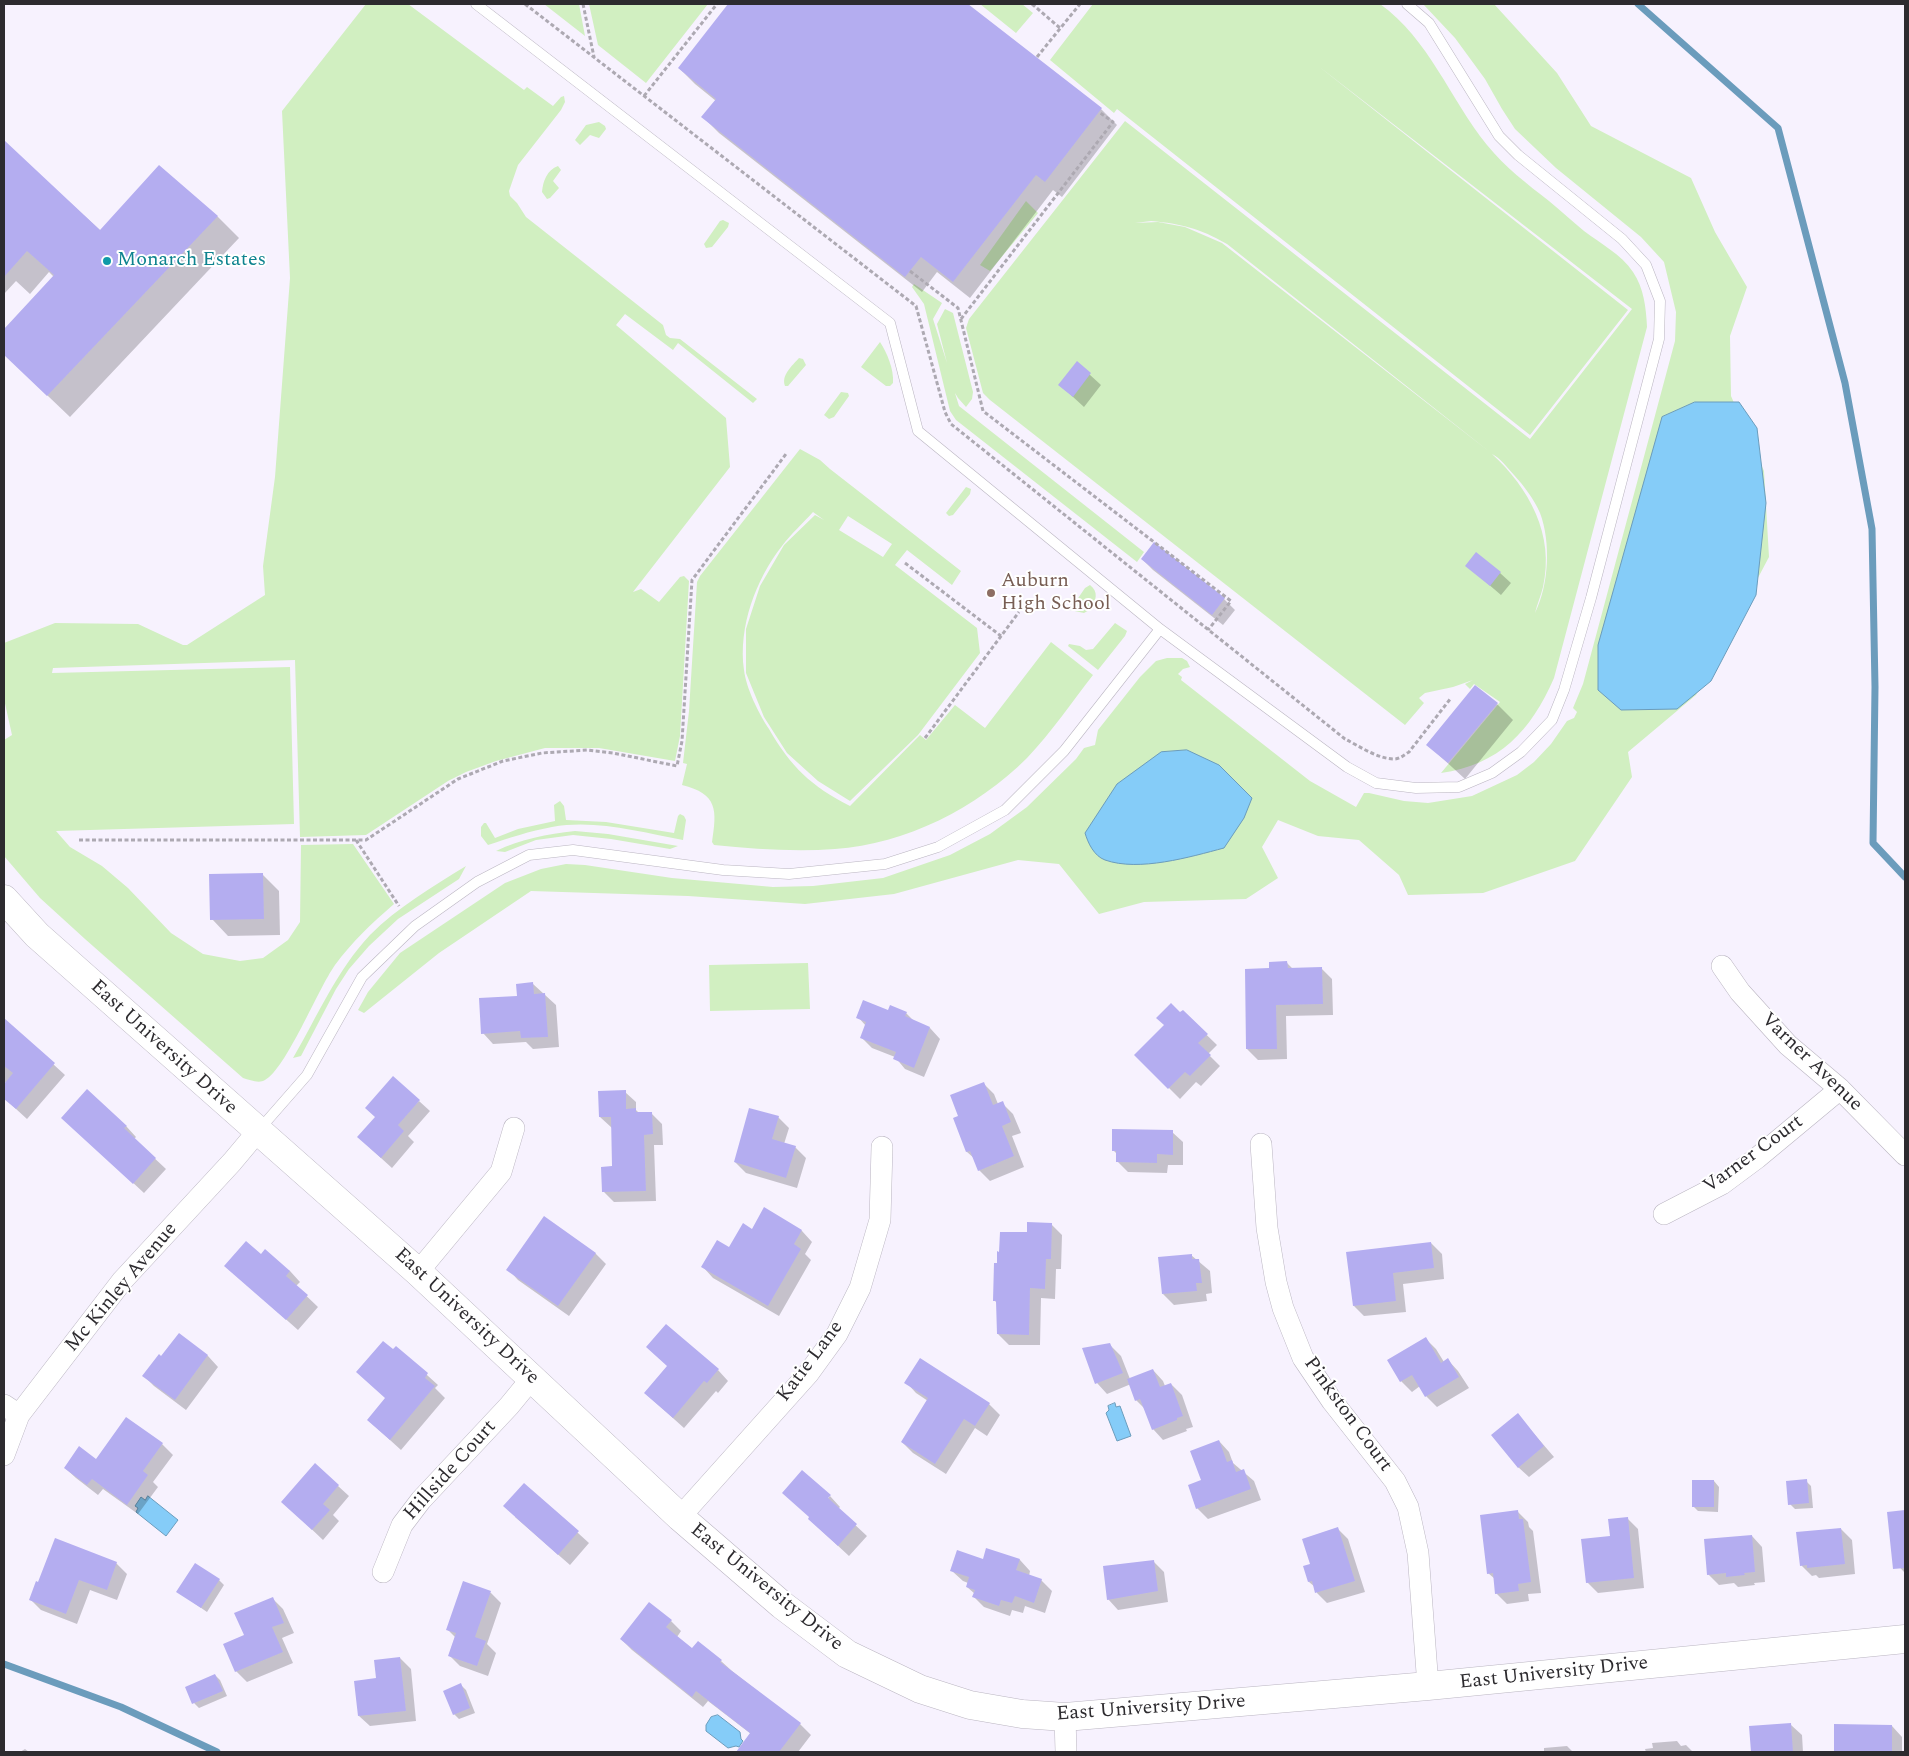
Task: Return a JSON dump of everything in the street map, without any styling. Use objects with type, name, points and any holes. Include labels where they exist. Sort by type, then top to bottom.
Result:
[{"type":"main road","name":"East University Drive","points":[[4,899],[37,935],[418,1272],[680,1517],[782,1605],[847,1654],[920,1689],[970,1705],[1022,1714],[1065,1718],[1428,1686],[1905,1639]]},
{"type":"street","name":"Varner Avenue","points":[[1722,966],[1740,992],[1788,1045],[1840,1089],[1905,1155]]},
{"type":"street","name":"Varner Court","points":[[1664,1214],[1722,1184],[1757,1158],[1840,1089]]},
{"type":"street","points":[[418,1272],[501,1172],[514,1128]]},
{"type":"street","name":"Mc Kinley Avenue","points":[[4,1455],[11,1410],[122,1281],[232,1162],[258,1131]]},
{"type":"street","name":"Pinkston Court","points":[[1261,1144],[1267,1228],[1276,1282],[1283,1308],[1303,1358],[1332,1401],[1395,1481],[1408,1507],[1418,1553],[1428,1686]]},
{"type":"street","name":"Katie Lane","points":[[680,1517],[808,1374],[837,1334],[860,1288],[880,1220],[882,1148]]},
{"type":"street","name":"Hillside Court","points":[[383,1572],[402,1525],[421,1500],[509,1406],[532,1378]]},
{"type":"street","points":[[1065,1718],[1066,1752]]},
{"type":"lane","points":[[476,4],[890,323],[918,431],[1160,628],[1347,768],[1376,783],[1416,788],[1459,787],[1492,773],[1521,752],[1552,720],[1564,690],[1591,598],[1658,339],[1660,301],[1646,265],[1622,239],[1518,155],[1499,136],[1429,23],[1407,4]]},
{"type":"lane","points":[[258,1131],[307,1075],[362,977],[415,926],[477,882],[530,855],[573,850],[723,870],[789,874],[885,864],[938,847],[1004,810],[1064,751],[1160,628]]},
{"type":"path","points":[[525,4],[916,306],[945,412],[951,424],[1345,739],[1375,753],[1393,759],[1401,758],[1409,752],[1451,698]]},
{"type":"path","points":[[583,4],[594,57]]},
{"type":"path","points":[[644,96],[716,4]]},
{"type":"path","points":[[1032,4],[1060,28]]},
{"type":"path","points":[[1037,58],[1080,4]]},
{"type":"path","points":[[960,319],[1113,122],[1099,112]]},
{"type":"path","points":[[910,271],[958,308],[983,411],[1231,601],[1208,630]]},
{"type":"path","points":[[79,840],[366,840],[458,779],[503,762],[542,753],[586,750],[613,753],[676,766],[682,741],[692,580],[786,454]]},
{"type":"path","points":[[905,563],[1001,636]]},
{"type":"path","points":[[925,738],[1019,612]]},
{"type":"path","points":[[356,840],[399,906]]},
{"type":"green space","points":[[366,4],[408,4],[524,90],[527,87],[553,106],[564,96],[565,102],[561,110],[518,165],[509,191],[510,196],[526,217],[663,325],[666,335],[670,338],[680,339],[757,399],[753,403],[678,343],[673,350],[625,314],[616,325],[726,418],[730,467],[633,592],[641,589],[659,602],[680,577],[684,576],[689,581],[680,736],[675,761],[599,748],[545,748],[496,761],[466,772],[448,781],[366,835],[300,837],[295,660],[53,668],[52,673],[290,667],[294,824],[56,831],[70,847],[102,866],[128,888],[171,933],[203,954],[240,961],[263,958],[288,940],[300,922],[301,845],[353,844],[394,904],[348,948],[328,976],[282,1061],[265,1080],[257,1082],[243,1078],[85,939],[40,898],[4,856],[4,740],[12,735],[4,699],[4,643],[55,623],[138,624],[183,645],[187,645],[265,595],[263,566],[275,477],[290,278],[282,111]]},
{"type":"green space","points":[[544,4],[579,4],[585,36]]},
{"type":"green space","points":[[589,4],[708,4],[646,83],[598,45]]},
{"type":"green space","points":[[980,4],[1022,4],[1033,13],[1016,33]]},
{"type":"green space","points":[[1093,4],[1380,4],[1397,18],[1426,52],[1474,127],[1501,161],[1584,231],[1617,255],[1637,278],[1645,305],[1647,327],[1554,678],[1535,714],[1511,742],[1496,753],[1462,769],[1441,773],[1500,702],[1474,684],[1470,689],[1465,684],[1473,680],[1453,687],[1425,693],[1419,698],[1424,703],[1405,725],[990,400],[983,393],[966,328],[969,319],[1125,121],[1530,439],[1632,309],[1317,65],[1628,310],[1530,435],[1117,109],[1114,113],[1050,60]],"holes":[[[1158,222],[1172,224],[1190,228],[1208,234],[1227,244],[1491,453],[1222,243],[1185,227]],[[1492,454],[1498,458],[1529,493],[1538,508],[1544,524],[1547,550],[1546,577],[1540,602],[1535,613],[1543,587],[1546,568],[1542,531],[1528,497],[1505,467]]]},
{"type":"green space","points":[[1423,4],[1494,4],[1557,73],[1591,126],[1691,178],[1715,232],[1747,287],[1730,336],[1731,396],[1764,471],[1769,557],[1696,695],[1628,752],[1632,777],[1575,861],[1483,893],[1408,895],[1399,875],[1359,840],[1318,836],[1278,820],[1262,847],[1278,878],[1246,899],[1144,902],[1099,914],[1059,864],[1018,860],[894,894],[805,904],[688,896],[531,891],[439,953],[364,1013],[358,1010],[368,992],[400,953],[505,883],[541,869],[566,864],[585,865],[672,878],[773,887],[813,886],[883,878],[950,855],[990,834],[1027,807],[1076,759],[1084,748],[1095,745],[1098,730],[1140,677],[1156,661],[1167,658],[1182,658],[1187,661],[1190,667],[1183,669],[1178,674],[1182,677],[1181,680],[1310,781],[1356,807],[1364,793],[1404,801],[1428,803],[1472,796],[1517,775],[1534,762],[1551,744],[1567,721],[1574,718],[1577,712],[1573,708],[1583,684],[1675,341],[1676,312],[1664,262],[1641,237],[1556,168],[1515,129],[1485,79],[1455,38]]},
{"type":"green space","points":[[599,122],[606,129],[599,138],[590,135],[580,145],[575,140],[586,125]]},
{"type":"green space","points":[[558,166],[561,170],[553,181],[559,188],[547,199],[542,192],[543,184],[548,173]]},
{"type":"green space","points":[[1026,201],[1038,213],[990,271],[980,265]]},
{"type":"green space","points":[[723,220],[729,223],[728,227],[712,247],[706,248],[704,244],[720,221]]},
{"type":"green space","points":[[914,284],[942,303],[933,319],[947,363],[937,324],[945,309],[953,313],[973,392],[972,399],[966,407],[955,393],[959,406],[1144,552],[1137,562],[956,420],[950,411],[924,304],[912,287]]},
{"type":"green space","points":[[880,342],[891,367],[893,383],[890,386],[886,386],[861,367]]},
{"type":"green space","points":[[799,358],[803,359],[806,365],[788,386],[785,386],[786,374]]},
{"type":"green space","points":[[841,392],[848,393],[849,396],[834,417],[829,419],[824,415]]},
{"type":"green space","points":[[800,449],[820,460],[961,571],[952,585],[907,550],[895,565],[977,628],[980,653],[918,735],[850,801],[818,781],[787,753],[764,717],[746,673],[746,629],[760,586],[784,545],[815,515],[824,520],[813,512],[782,546],[764,573],[751,604],[744,637],[744,670],[747,685],[761,716],[794,765],[813,783],[850,806],[920,735],[926,740],[955,705],[985,728],[1051,642],[1093,675],[1053,728],[1027,758],[986,793],[939,820],[888,840],[862,846],[835,849],[774,850],[714,845],[712,842],[714,812],[709,799],[703,793],[682,785],[687,764],[683,763],[689,711],[697,582]],"holes":[[[848,516],[892,544],[883,557],[839,530]]]},
{"type":"green space","points":[[966,487],[971,489],[970,494],[953,515],[949,516],[946,513]]},
{"type":"green space","points":[[1090,585],[1096,593],[1091,609],[1084,613],[1070,610],[1085,588]]},
{"type":"green space","points":[[1115,623],[1127,631],[1098,670],[1068,646],[1069,644],[1080,646],[1086,650],[1093,649]]},
{"type":"green space","points":[[560,801],[564,806],[566,820],[606,822],[674,833],[680,814],[686,820],[683,840],[601,825],[552,827],[488,845],[481,836],[481,827],[484,823],[486,823],[495,838],[518,829],[555,821],[554,805]]},
{"type":"green space","points":[[575,831],[608,834],[678,846],[670,849],[573,835],[536,840],[505,852],[496,851],[534,838]]},
{"type":"green space","points":[[466,866],[459,879],[398,919],[369,946],[349,969],[336,989],[301,1056],[293,1058],[337,978],[370,935],[404,906]]},
{"type":"green space","points":[[808,963],[810,1009],[710,1011],[709,965]]},
{"type":"water","points":[[1695,402],[1739,402],[1757,428],[1766,503],[1756,595],[1711,681],[1677,709],[1621,710],[1598,690],[1598,645],[1662,417]]},
{"type":"water","points":[[1187,750],[1219,765],[1252,798],[1244,818],[1224,848],[1180,859],[1149,864],[1118,863],[1098,856],[1090,845],[1085,833],[1117,784],[1161,752]]},
{"type":"water","points":[[1115,1403],[1116,1407],[1120,1406],[1131,1436],[1117,1441],[1106,1413],[1109,1410],[1108,1406]]},
{"type":"water","points":[[148,1496],[178,1520],[166,1536],[136,1512],[138,1508],[135,1506],[141,1497],[145,1500]]},
{"type":"water","points":[[718,1715],[740,1732],[743,1741],[739,1747],[728,1748],[706,1731],[706,1725],[711,1717]]},
{"type":"building","points":[[728,4],[968,4],[1102,108],[1045,182],[1036,175],[953,282],[921,257],[905,277],[701,117],[716,99],[678,68]]},
{"type":"building","name":"Monarch Estates","points":[[4,140],[100,230],[159,165],[218,216],[47,396],[4,355],[4,329],[54,275],[27,251],[4,277]]},
{"type":"building","points":[[1077,361],[1091,373],[1073,397],[1058,385]]},
{"type":"building","points":[[1154,542],[1225,598],[1212,615],[1141,559]]},
{"type":"building","points":[[1476,552],[1501,572],[1490,586],[1465,566]]},
{"type":"building","points":[[1475,685],[1498,703],[1448,763],[1426,745]]},
{"type":"building","points":[[263,873],[264,919],[210,920],[209,874]]},
{"type":"building","points":[[1287,961],[1288,968],[1322,967],[1323,1004],[1276,1005],[1277,1049],[1246,1049],[1245,969],[1269,968],[1269,962]]},
{"type":"building","points":[[533,982],[534,994],[545,993],[548,1037],[521,1038],[520,1031],[481,1034],[479,998],[517,996],[516,984]]},
{"type":"building","points":[[863,1000],[888,1010],[890,1005],[907,1012],[905,1016],[930,1027],[914,1068],[893,1059],[896,1052],[860,1038],[866,1022],[856,1018]]},
{"type":"building","points":[[1171,1003],[1180,1012],[1183,1010],[1208,1034],[1198,1043],[1211,1055],[1190,1076],[1185,1072],[1168,1089],[1134,1055],[1164,1025],[1156,1018]]},
{"type":"building","points":[[4,1018],[55,1063],[16,1109],[4,1099],[4,1084],[13,1073],[4,1066]]},
{"type":"building","points":[[393,1076],[420,1100],[398,1125],[404,1131],[381,1158],[357,1137],[375,1117],[365,1108]]},
{"type":"building","points":[[984,1082],[993,1105],[1003,1101],[1011,1122],[1002,1126],[1014,1156],[978,1171],[970,1151],[966,1152],[953,1118],[958,1116],[950,1095]]},
{"type":"building","points":[[87,1089],[127,1126],[124,1128],[156,1158],[133,1184],[61,1118]]},
{"type":"building","points":[[626,1090],[626,1109],[636,1108],[636,1112],[652,1112],[653,1134],[644,1135],[646,1191],[602,1192],[601,1167],[612,1166],[611,1117],[599,1117],[598,1091]]},
{"type":"building","points":[[749,1108],[779,1116],[772,1139],[796,1146],[786,1178],[734,1162]]},
{"type":"building","points":[[1112,1129],[1173,1130],[1173,1155],[1157,1154],[1157,1163],[1116,1162],[1116,1151],[1112,1151]]},
{"type":"building","points":[[764,1207],[802,1230],[794,1244],[801,1249],[768,1306],[701,1267],[717,1240],[729,1247],[743,1223],[752,1229]]},
{"type":"building","points":[[544,1216],[596,1253],[558,1306],[506,1270]]},
{"type":"building","points":[[1027,1222],[1052,1223],[1051,1259],[1046,1259],[1045,1289],[1030,1288],[1029,1335],[997,1334],[996,1301],[993,1301],[994,1263],[997,1263],[1000,1232],[1027,1232]]},
{"type":"building","points":[[246,1241],[261,1254],[265,1249],[290,1271],[286,1276],[308,1295],[286,1320],[224,1266]]},
{"type":"building","points":[[1431,1242],[1434,1268],[1393,1273],[1396,1301],[1353,1306],[1346,1252]]},
{"type":"building","points":[[1192,1254],[1192,1259],[1199,1259],[1202,1283],[1196,1283],[1197,1291],[1162,1294],[1158,1257]]},
{"type":"building","points":[[666,1324],[719,1369],[707,1383],[704,1381],[673,1418],[644,1393],[667,1366],[646,1347]]},
{"type":"building","points":[[179,1333],[208,1355],[175,1400],[142,1376]]},
{"type":"building","points":[[1426,1337],[1441,1363],[1448,1358],[1459,1377],[1425,1397],[1412,1375],[1400,1382],[1387,1360]]},
{"type":"building","points":[[383,1341],[393,1349],[396,1346],[428,1373],[425,1378],[435,1386],[390,1440],[367,1420],[385,1398],[356,1372]]},
{"type":"building","points":[[1110,1343],[1123,1373],[1095,1384],[1082,1348]]},
{"type":"building","points":[[920,1358],[990,1403],[975,1426],[964,1419],[935,1464],[901,1442],[928,1398],[904,1383]]},
{"type":"building","points":[[1153,1369],[1160,1387],[1171,1383],[1183,1416],[1152,1430],[1140,1399],[1135,1401],[1127,1379]]},
{"type":"building","points":[[1518,1413],[1544,1446],[1518,1468],[1491,1435]]},
{"type":"building","points":[[126,1417],[163,1443],[143,1471],[148,1475],[127,1505],[92,1479],[87,1485],[64,1468],[79,1446],[96,1459]]},
{"type":"building","points":[[1219,1440],[1227,1462],[1232,1460],[1236,1472],[1244,1469],[1251,1489],[1196,1509],[1188,1485],[1201,1480],[1190,1451]]},
{"type":"building","points":[[315,1463],[339,1485],[323,1504],[330,1510],[312,1530],[281,1502]]},
{"type":"building","points":[[802,1470],[831,1495],[828,1498],[857,1524],[838,1546],[782,1493]]},
{"type":"building","points":[[1807,1479],[1809,1503],[1788,1505],[1786,1481]]},
{"type":"building","points":[[1692,1480],[1714,1480],[1714,1507],[1692,1507]]},
{"type":"building","points":[[524,1483],[579,1531],[558,1555],[503,1506]]},
{"type":"building","points":[[1518,1510],[1519,1519],[1523,1519],[1531,1582],[1518,1584],[1519,1591],[1495,1594],[1493,1573],[1487,1574],[1480,1515]]},
{"type":"building","points":[[1905,1510],[1905,1568],[1893,1569],[1887,1512]]},
{"type":"building","points":[[1628,1517],[1634,1578],[1586,1583],[1581,1539],[1610,1536],[1608,1519]]},
{"type":"building","points":[[1338,1527],[1355,1581],[1315,1593],[1312,1581],[1308,1582],[1303,1566],[1310,1564],[1302,1539]]},
{"type":"building","points":[[1841,1528],[1845,1564],[1807,1568],[1807,1565],[1800,1566],[1796,1532]]},
{"type":"building","points":[[1752,1535],[1755,1572],[1726,1577],[1726,1573],[1707,1575],[1704,1539]]},
{"type":"building","points":[[55,1538],[117,1562],[107,1590],[79,1580],[66,1614],[29,1600]]},
{"type":"building","points":[[986,1548],[1020,1559],[1016,1570],[1042,1579],[1034,1603],[1015,1596],[1012,1603],[1001,1600],[999,1606],[972,1597],[975,1590],[966,1587],[969,1577],[950,1571],[957,1550],[983,1559]]},
{"type":"building","points":[[1154,1560],[1158,1591],[1107,1600],[1103,1566]]},
{"type":"building","points":[[195,1563],[220,1579],[201,1608],[176,1592]]},
{"type":"building","points":[[463,1581],[491,1591],[475,1637],[486,1641],[477,1666],[448,1656],[456,1633],[446,1630]]},
{"type":"building","points":[[273,1597],[284,1623],[272,1627],[283,1652],[235,1672],[223,1644],[244,1635],[234,1613]]},
{"type":"building","points":[[649,1602],[672,1620],[666,1627],[692,1648],[698,1641],[722,1660],[720,1662],[801,1723],[779,1752],[736,1752],[750,1733],[696,1691],[692,1697],[620,1639]]},
{"type":"building","points":[[400,1657],[406,1711],[358,1716],[354,1681],[376,1678],[374,1660]]},
{"type":"building","points":[[215,1674],[223,1691],[192,1704],[185,1687]]},
{"type":"building","points":[[461,1683],[470,1708],[453,1715],[443,1691]]},
{"type":"building","points":[[1791,1723],[1793,1752],[1751,1752],[1749,1726]]},
{"type":"building","points":[[1834,1724],[1892,1725],[1892,1752],[1834,1752]]},
{"type":"waterway","points":[[1638,4],[1778,128],[1845,383],[1872,529],[1875,687],[1873,843],[1905,877]]},
{"type":"waterway","points":[[4,1664],[121,1707],[217,1752]]},
{"type":"place","name":"Monarch Estates","points":[[107,261]]},
{"type":"place","name":"Auburn High School","points":[[991,593]]}]
